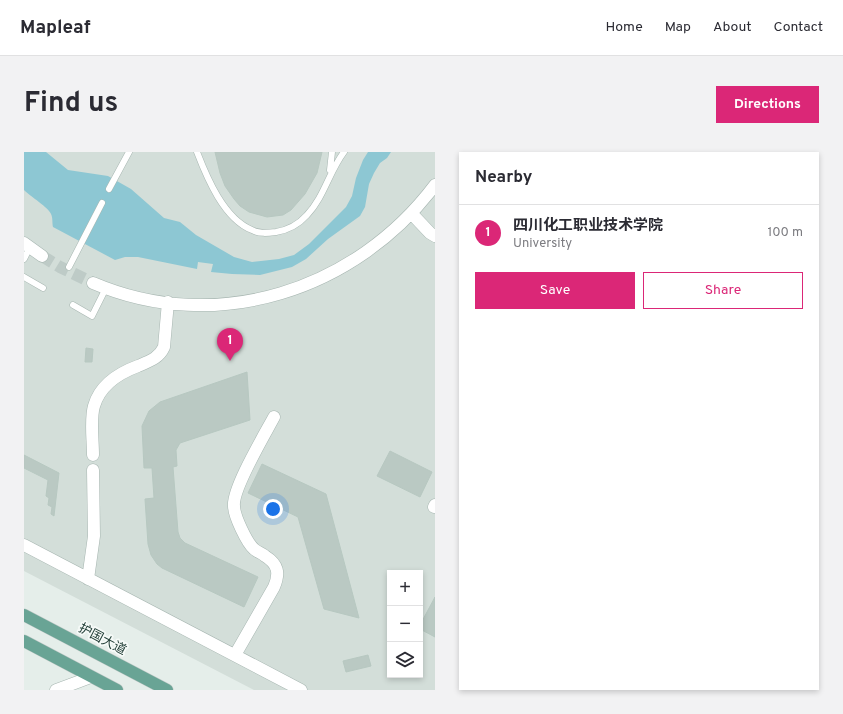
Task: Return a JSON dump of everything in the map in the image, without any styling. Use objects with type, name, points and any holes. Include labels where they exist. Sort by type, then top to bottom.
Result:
[{"type":"main road","name":"护国大道","points":[[24,615],[166,690]]},
{"type":"main road","points":[[24,641],[117,690]]},
{"type":"street","points":[[93,283],[139,298],[168,302],[203,304],[245,301],[280,294],[307,285],[363,255],[380,243],[412,214],[435,185]]},
{"type":"street","points":[[412,214],[430,233],[435,236]]},
{"type":"street","points":[[27,245],[42,256]]},
{"type":"street","points":[[93,455],[92,414],[98,396],[110,381],[117,376],[132,368],[152,361],[162,353],[164,347],[168,302]]},
{"type":"street","points":[[235,655],[274,587],[278,575],[274,564],[254,549],[250,544],[236,515],[234,505],[238,486],[274,417]]},
{"type":"street","points":[[88,579],[94,536],[93,470]]},
{"type":"street","points":[[24,545],[301,690]]},
{"type":"street","points":[[56,690],[91,677]]},
{"type":"lane","points":[[109,189],[129,152]]},
{"type":"lane","points":[[197,152],[216,192],[227,209],[244,226],[252,231],[260,233],[280,231],[301,221],[316,203],[330,174],[344,152]]},
{"type":"lane","points":[[330,174],[332,152]]},
{"type":"lane","points":[[69,267],[102,203]]},
{"type":"lane","points":[[24,258],[27,245]]},
{"type":"lane","points":[[24,277],[43,288]]},
{"type":"lane","points":[[73,305],[92,316],[106,288]]},
{"type":"shaded area","points":[[24,152],[435,152],[435,690],[254,690],[24,571]]},
{"type":"water","points":[[24,152],[46,152],[68,170],[108,176],[131,189],[164,218],[180,222],[196,235],[234,257],[252,262],[279,259],[294,255],[309,244],[346,207],[352,196],[356,178],[363,160],[368,152],[391,152],[387,158],[380,163],[374,173],[369,184],[365,207],[360,216],[328,239],[306,259],[292,267],[260,275],[211,272],[213,264],[198,262],[197,269],[138,257],[125,257],[115,260],[53,227],[50,211],[24,190]]},
{"type":"building","points":[[215,152],[322,152],[317,173],[305,194],[291,210],[283,215],[267,217],[249,212],[240,206],[234,199],[225,186]]},
{"type":"building","points":[[86,348],[93,349],[92,362],[85,362]]},
{"type":"building","points":[[247,372],[250,420],[180,443],[176,450],[177,466],[173,467],[178,532],[180,538],[185,543],[258,577],[244,607],[162,568],[157,564],[151,555],[148,544],[145,499],[154,498],[152,468],[144,468],[142,426],[149,411],[160,402]]},
{"type":"building","points":[[390,451],[432,472],[420,497],[377,476]]},
{"type":"building","points":[[24,455],[59,473],[54,516],[51,514],[52,507],[48,505],[49,498],[46,496],[48,480],[24,468]]},
{"type":"building","points":[[262,464],[326,494],[359,618],[324,609],[298,517],[248,493]]},
{"type":"building","points":[[435,597],[435,637],[423,631],[423,619]]},
{"type":"building","points":[[368,655],[371,666],[346,672],[343,661]]},
{"type":"tunnel","points":[[42,256],[60,267],[93,283]]},
{"type":"place","name":"四川化工职业技术学院","points":[[230,361]]}]
